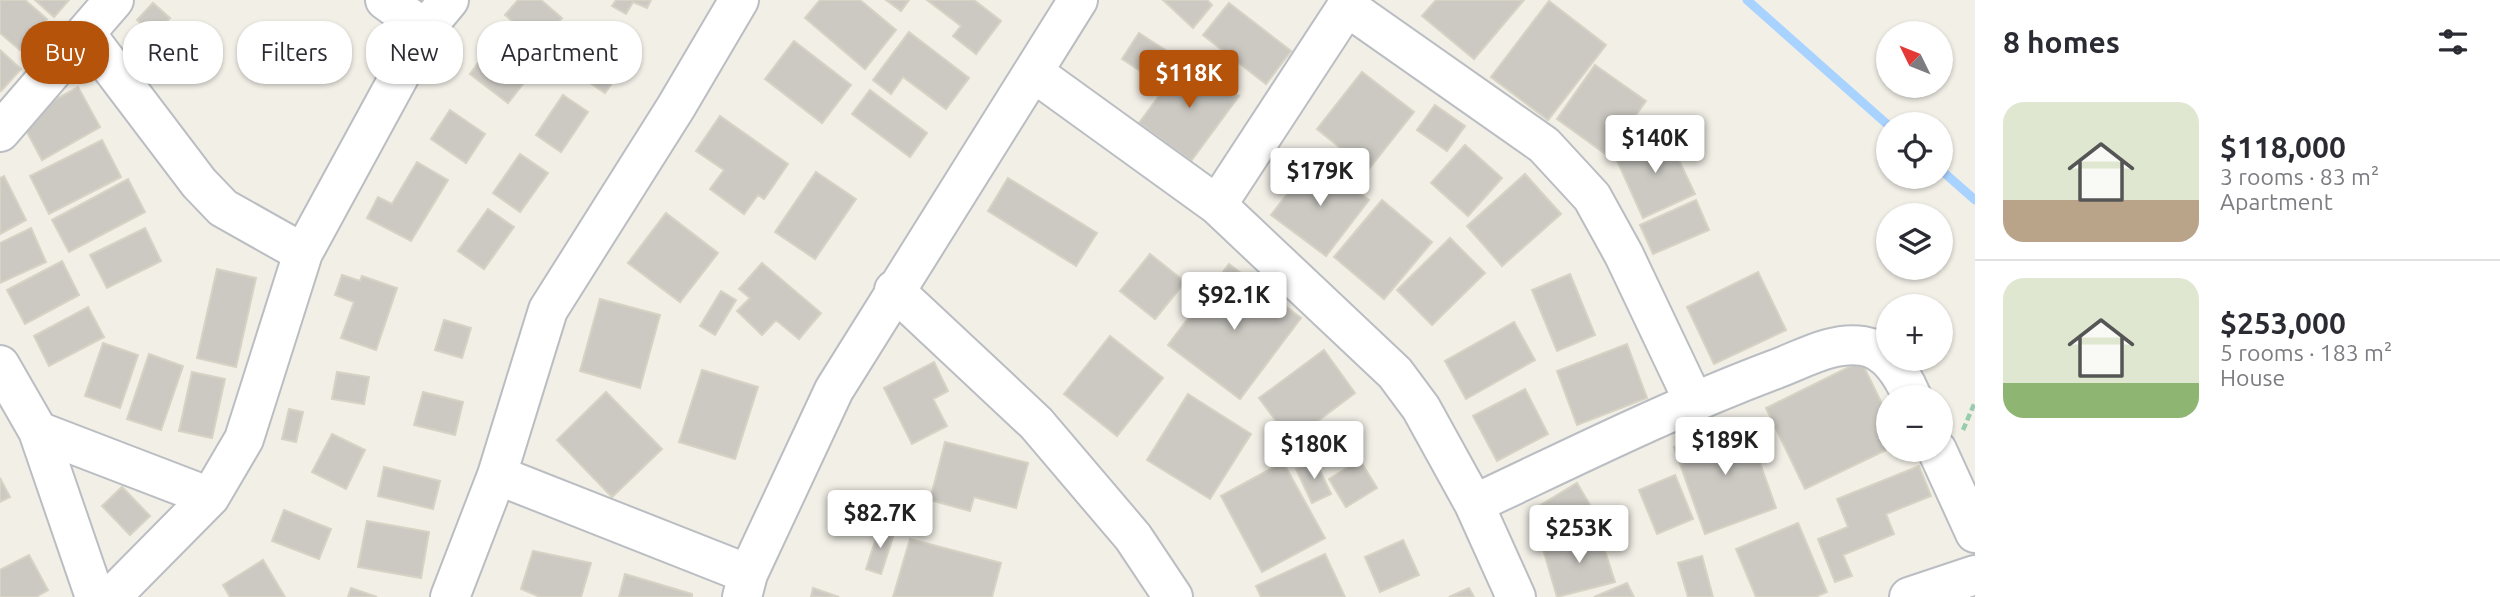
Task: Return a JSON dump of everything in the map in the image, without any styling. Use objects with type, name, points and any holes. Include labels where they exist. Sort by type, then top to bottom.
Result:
[{"type":"street","points":[[97,21],[114,0]]},
{"type":"street","points":[[385,0],[414,21]]},
{"type":"street","points":[[432,21],[449,0]]},
{"type":"street","points":[[450,597],[497,475],[548,310],[669,118],[739,0]]},
{"type":"street","points":[[497,475],[745,586],[834,390],[894,290],[1079,0]]},
{"type":"street","points":[[1217,205],[1349,3],[1544,145],[1592,197],[1693,400]]},
{"type":"street","points":[[109,64],[200,183],[223,208],[303,253]]},
{"type":"street","points":[[1033,72],[1217,205],[1395,373],[1421,408],[1474,504],[1516,597]]},
{"type":"street","points":[[0,132],[42,84]]},
{"type":"street","points":[[111,597],[210,497],[244,439],[303,253],[395,84]]},
{"type":"street","points":[[894,290],[1036,424],[1133,537],[1173,597]]},
{"type":"street","points":[[1474,504],[1693,400],[1837,346],[1864,346],[1885,356],[1902,375],[1907,385]]},
{"type":"street","points":[[0,365],[38,431],[95,597]]},
{"type":"street","points":[[38,431],[210,497]]},
{"type":"street","points":[[1942,462],[1975,533]]},
{"type":"street","points":[[1909,597],[1975,575]]},
{"type":"building","points":[[0,0],[25,0],[47,19],[21,21],[20,50],[0,33]]},
{"type":"building","points":[[35,0],[69,0],[54,17]]},
{"type":"building","points":[[518,0],[541,0],[562,18],[559,21],[512,21],[505,15]]},
{"type":"building","points":[[616,0],[651,0],[647,8],[633,2],[626,14],[612,6]]},
{"type":"building","points":[[820,0],[860,0],[896,30],[865,69],[805,18]]},
{"type":"building","points":[[886,0],[909,0],[901,11]]},
{"type":"building","points":[[927,0],[974,0],[1001,21],[976,54],[953,36],[961,26]]},
{"type":"building","points":[[1163,0],[1207,0],[1212,5],[1193,28]]},
{"type":"building","points":[[1436,0],[1524,0],[1474,59],[1422,16]]},
{"type":"building","points":[[1549,1],[1606,45],[1548,120],[1491,77]]},
{"type":"building","points":[[153,3],[170,18],[167,21],[137,20]]},
{"type":"building","points":[[1229,3],[1291,51],[1266,84],[1203,35]]},
{"type":"building","points":[[909,32],[969,78],[946,109],[903,77],[891,94],[873,80]]},
{"type":"building","points":[[1139,33],[1176,57],[1159,83],[1122,59]]},
{"type":"building","points":[[794,41],[851,85],[822,123],[765,79]]},
{"type":"building","points":[[0,50],[21,69],[0,90]]},
{"type":"building","points":[[1187,58],[1239,96],[1191,161],[1139,123]]},
{"type":"building","points":[[477,64],[477,79],[470,74]]},
{"type":"building","points":[[1595,65],[1646,101],[1607,155],[1557,119]]},
{"type":"building","points":[[1362,72],[1414,112],[1368,170],[1317,129]]},
{"type":"building","points":[[483,84],[523,84],[508,103]]},
{"type":"building","points":[[592,84],[611,84],[605,93]]},
{"type":"building","points":[[78,87],[100,127],[42,160],[20,119]]},
{"type":"building","points":[[870,90],[927,133],[910,157],[852,114]]},
{"type":"building","points":[[563,95],[588,112],[561,152],[536,135]]},
{"type":"building","points":[[1435,105],[1465,126],[1447,151],[1417,130]]},
{"type":"building","points":[[450,110],[485,134],[466,163],[431,139]]},
{"type":"building","points":[[720,116],[788,164],[764,199],[758,195],[744,214],[710,189],[724,170],[696,151]]},
{"type":"building","points":[[1666,133],[1695,194],[1643,218],[1615,156]]},
{"type":"building","points":[[102,140],[121,177],[49,214],[30,176]]},
{"type":"building","points":[[1465,145],[1502,178],[1468,216],[1431,183]]},
{"type":"building","points":[[520,154],[548,173],[520,212],[493,193]]},
{"type":"building","points":[[1314,159],[1369,200],[1326,256],[1271,215]]},
{"type":"building","points":[[417,162],[448,180],[411,241],[367,218],[378,197],[392,204]]},
{"type":"building","points":[[816,172],[856,199],[815,259],[775,232]]},
{"type":"building","points":[[1525,174],[1561,214],[1502,266],[1467,226]]},
{"type":"building","points":[[4,176],[26,220],[0,234],[0,178]]},
{"type":"building","points":[[1008,178],[1097,233],[1076,266],[988,211]]},
{"type":"building","points":[[128,179],[145,212],[69,252],[52,220]]},
{"type":"building","points":[[1382,200],[1432,242],[1384,299],[1334,257]]},
{"type":"building","points":[[1696,200],[1709,230],[1653,254],[1640,225]]},
{"type":"building","points":[[488,209],[514,227],[484,269],[458,251]]},
{"type":"building","points":[[666,213],[718,253],[680,302],[628,263]]},
{"type":"building","points":[[31,228],[46,262],[0,283],[0,243]]},
{"type":"building","points":[[145,228],[161,261],[107,288],[90,255]]},
{"type":"building","points":[[1450,238],[1485,273],[1432,325],[1397,290]]},
{"type":"building","points":[[1150,254],[1185,282],[1155,319],[1120,291]]},
{"type":"building","points":[[62,261],[79,295],[25,324],[7,290]]},
{"type":"building","points":[[762,263],[821,313],[799,339],[776,320],[762,335],[737,311],[750,298],[739,289]]},
{"type":"building","points":[[1229,264],[1301,318],[1240,399],[1168,345]]},
{"type":"building","points":[[217,269],[256,278],[236,367],[197,358]]},
{"type":"building","points":[[1758,272],[1786,330],[1714,364],[1687,307]]},
{"type":"building","points":[[1570,274],[1595,335],[1557,351],[1532,290]]},
{"type":"building","points":[[342,275],[360,281],[362,276],[397,288],[376,350],[341,338],[354,302],[335,295]]},
{"type":"building","points":[[721,291],[736,300],[715,335],[700,326]]},
{"type":"building","points":[[600,299],[660,315],[640,388],[580,371]]},
{"type":"building","points":[[88,307],[104,337],[49,366],[34,336]]},
{"type":"building","points":[[444,320],[471,328],[462,358],[435,350]]},
{"type":"building","points":[[1514,322],[1535,360],[1466,399],[1445,361]]},
{"type":"building","points":[[1110,336],[1163,378],[1117,436],[1064,394]]},
{"type":"building","points":[[103,343],[138,355],[120,408],[85,396]]},
{"type":"building","points":[[1627,344],[1647,398],[1577,425],[1557,371]]},
{"type":"building","points":[[1324,350],[1355,393],[1291,441],[1259,398]]},
{"type":"building","points":[[149,354],[183,366],[161,430],[127,419]]},
{"type":"building","points":[[1861,361],[1876,392],[1876,455],[1805,489],[1766,408]]},
{"type":"building","points":[[934,362],[948,391],[933,399],[947,426],[912,444],[884,388]]},
{"type":"building","points":[[702,370],[758,387],[735,459],[679,442]]},
{"type":"building","points":[[192,372],[225,379],[212,438],[179,431]]},
{"type":"building","points":[[337,372],[369,377],[364,404],[332,399]]},
{"type":"building","points":[[1525,389],[1548,434],[1497,461],[1473,416]]},
{"type":"building","points":[[423,392],[463,402],[455,435],[414,425]]},
{"type":"building","points":[[606,392],[662,449],[612,497],[557,440]]},
{"type":"building","points":[[1188,394],[1251,434],[1210,499],[1147,460]]},
{"type":"building","points":[[289,409],[303,412],[296,442],[282,439]]},
{"type":"building","points":[[1745,421],[1776,508],[1705,534],[1674,447]]},
{"type":"building","points":[[332,434],[365,450],[346,489],[312,472]]},
{"type":"building","points":[[945,442],[1028,463],[1016,508],[974,497],[970,511],[930,500]]},
{"type":"building","points":[[1315,460],[1331,494],[1312,503],[1296,469]]},
{"type":"building","points":[[1360,460],[1377,488],[1346,507],[1329,479]]},
{"type":"building","points":[[1283,462],[1325,538],[1262,572],[1221,496]]},
{"type":"building","points":[[1919,466],[1931,496],[1886,514],[1894,534],[1843,555],[1852,576],[1835,582],[1818,539],[1848,527],[1837,499]]},
{"type":"building","points":[[384,467],[440,481],[433,509],[378,496]]},
{"type":"building","points":[[1675,475],[1693,519],[1657,534],[1639,490]]},
{"type":"building","points":[[0,478],[10,497],[0,502]]},
{"type":"building","points":[[1577,483],[1597,517],[1554,542],[1534,509]]},
{"type":"building","points":[[122,487],[150,516],[130,535],[102,506]]},
{"type":"building","points":[[846,491],[880,502],[871,533],[836,523]]},
{"type":"building","points":[[284,510],[331,529],[319,559],[272,541]]},
{"type":"building","points":[[367,521],[429,532],[421,578],[358,567]]},
{"type":"building","points":[[1798,523],[1827,592],[1815,597],[1756,597],[1736,549]]},
{"type":"building","points":[[880,526],[895,531],[881,574],[866,569]]},
{"type":"building","points":[[1599,532],[1615,582],[1557,597],[1543,549]]},
{"type":"building","points":[[910,539],[1001,563],[992,597],[893,597]]},
{"type":"building","points":[[1403,540],[1419,575],[1380,592],[1365,557]]},
{"type":"building","points":[[533,551],[591,563],[581,597],[540,597],[521,589]]},
{"type":"building","points":[[1325,554],[1345,597],[1261,597],[1256,586]]},
{"type":"building","points":[[29,555],[48,590],[36,597],[0,597],[0,570]]},
{"type":"building","points":[[1702,556],[1713,597],[1688,597],[1678,563]]},
{"type":"building","points":[[263,560],[285,597],[230,597],[223,585]]},
{"type":"building","points":[[625,574],[692,594],[692,597],[619,597]]},
{"type":"building","points":[[1627,583],[1634,597],[1594,597]]},
{"type":"building","points":[[351,588],[377,597],[348,597]]},
{"type":"building","points":[[813,588],[839,597],[811,597]]},
{"type":"building","points":[[1469,588],[1474,597],[1449,597]]},
{"type":"waterway","points":[[1747,0],[1876,114]]},
{"type":"waterway","points":[[1953,181],[1975,200]]}]
